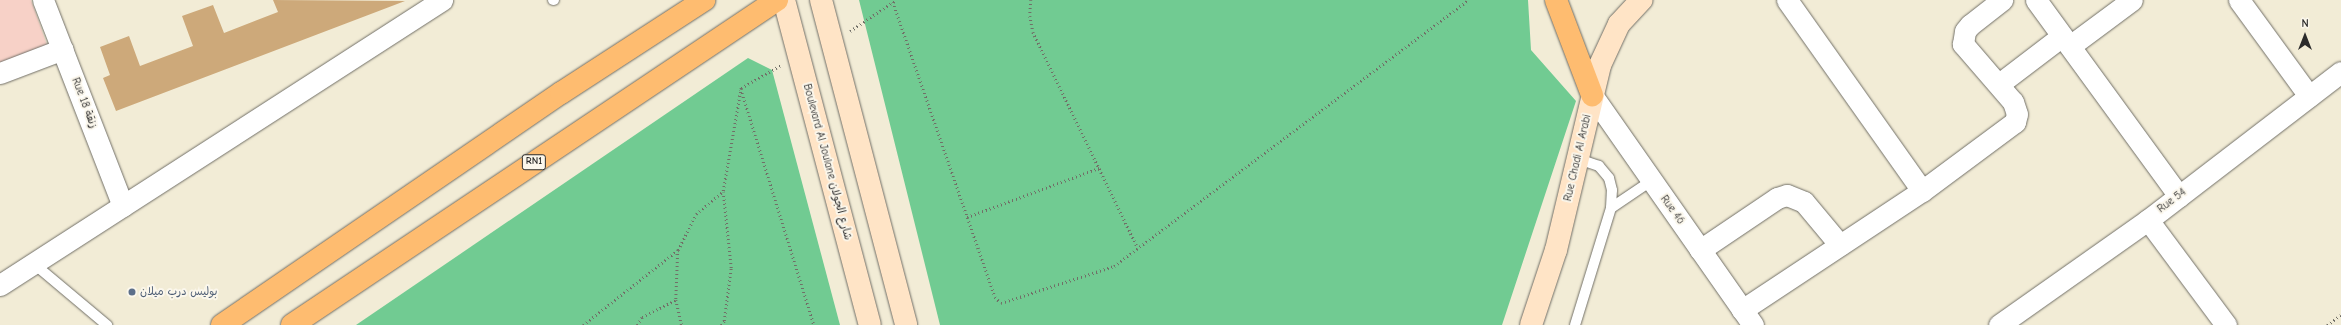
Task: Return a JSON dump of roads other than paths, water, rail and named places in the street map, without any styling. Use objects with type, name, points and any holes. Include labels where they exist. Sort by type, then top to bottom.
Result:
[{"type":"highway","points":[[561,93],[614,46],[678,0]]},
{"type":"highway","points":[[222,325],[561,93],[704,0]]},
{"type":"highway","name":"RN1","points":[[292,325],[777,0]]},
{"type":"highway","points":[[1556,0],[1592,95]]},
{"type":"main road","name":"Boulevard Al Joulane شارع الجولان","points":[[784,0],[790,59],[870,325]]},
{"type":"main road","points":[[820,0],[830,32],[906,325]]},
{"type":"main road","name":"Rue Chadi Al Arabi","points":[[1531,325],[1556,250],[1580,159],[1592,95],[1609,42],[1619,24],[1641,0]]},
{"type":"street","name":"Rue 18 زنقة","points":[[43,0],[123,206]]},
{"type":"street","points":[[0,285],[442,0]]},
{"type":"street","points":[[1787,0],[1922,191]]},
{"type":"street","points":[[1747,318],[1840,245],[1922,191],[2015,122],[2017,114],[2013,102],[1963,44],[1965,31],[1970,25],[2002,0]]},
{"type":"street","points":[[2036,0],[2179,196]]},
{"type":"street","points":[[1999,84],[2132,0]]},
{"type":"street","points":[[2239,0],[2309,96]]},
{"type":"street","points":[[0,74],[63,49]]},
{"type":"street","name":"Rue 54","points":[[1999,325],[2148,220],[2341,72]]},
{"type":"street","name":"Rue 46","points":[[1592,95],[1747,318]]},
{"type":"street","points":[[1700,250],[1777,198],[1787,195],[1804,202],[1840,245]]},
{"type":"street","points":[[2148,220],[2226,325]]},
{"type":"lane","points":[[1575,325],[1611,208],[1612,190],[1609,178],[1599,166],[1580,159]]},
{"type":"lane","points":[[1611,208],[1651,181]]},
{"type":"lane","points":[[33,263],[107,325]]},
{"type":"place","name":"بوليس درب ميلان","points":[[132,292]]}]
